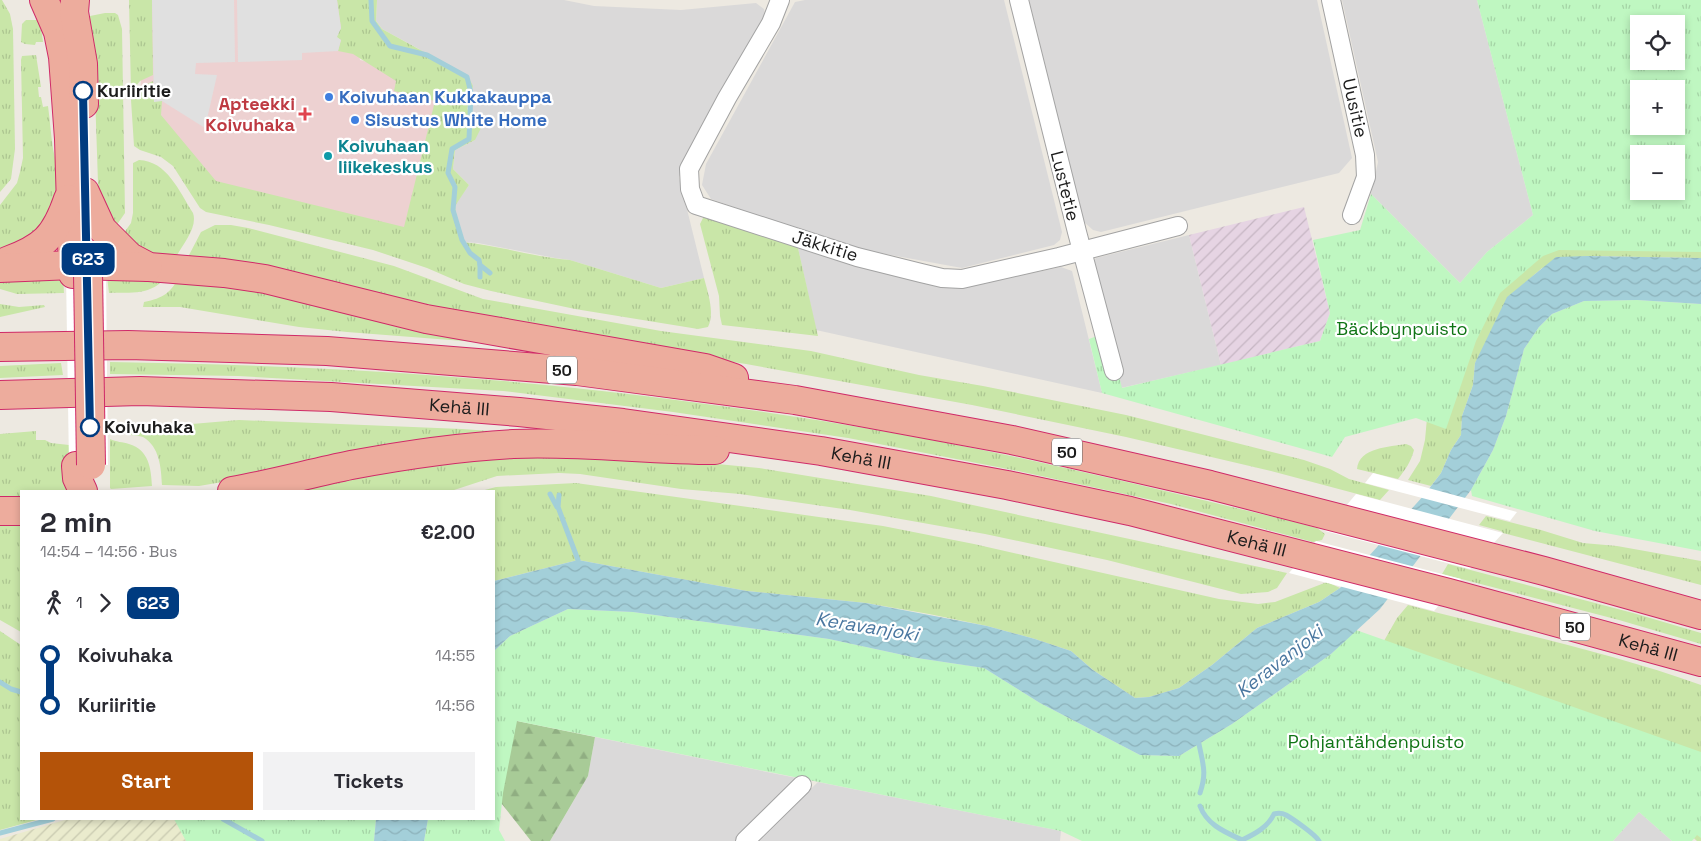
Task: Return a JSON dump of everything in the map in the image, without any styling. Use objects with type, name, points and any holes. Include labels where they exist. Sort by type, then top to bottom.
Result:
[{"type":"highway","points":[[44,0],[58,32],[63,57],[68,139],[78,193],[102,229],[130,257],[149,267]]},
{"type":"highway","points":[[75,0],[74,12],[83,64],[78,193],[85,474],[77,478],[83,490]]},
{"type":"highway","points":[[0,263],[28,254],[40,246],[78,193]]},
{"type":"highway","points":[[0,268],[80,269],[149,267],[224,273],[265,280],[426,319],[705,368],[795,400]]},
{"type":"highway","name":"50","points":[[0,348],[128,345],[327,351],[577,371],[795,400],[1012,440],[1210,485],[1544,571],[1701,615]]},
{"type":"highway","name":"Kehä III","points":[[0,395],[140,391],[331,397],[623,422],[821,451],[1007,485],[1130,511],[1450,593],[1701,662]]},
{"type":"highway","points":[[237,490],[388,459],[441,451],[514,444],[604,444],[683,450],[821,451]]},
{"type":"highway","points":[[0,511],[20,512]]},
{"type":"highway","points":[[1544,571],[1701,595]]},
{"type":"street","name":"Jäkkitie","points":[[780,0],[771,23],[727,98],[689,170],[690,189],[696,205],[828,248],[942,278],[962,280],[1178,226]]},
{"type":"street","name":"Lustetie","points":[[1019,0],[1114,371]]},
{"type":"street","name":"Uusitie","points":[[1331,0],[1365,154],[1366,177],[1352,215]]},
{"type":"street","points":[[745,841],[802,785]]},
{"type":"shaded area","points":[[140,0],[348,0],[360,60],[448,83],[408,240],[211,193],[141,108]]},
{"type":"shaded area","points":[[152,0],[234,0],[235,62],[196,63],[195,74],[217,75],[205,128],[162,101],[154,102]]},
{"type":"shaded area","points":[[237,0],[337,0],[341,28],[337,37],[341,40],[338,51],[302,53],[302,60],[238,62]]},
{"type":"shaded area","points":[[377,0],[564,0],[594,6],[681,10],[756,3],[764,9],[765,14],[679,177],[704,278],[661,288],[570,260],[478,243],[461,242],[455,205],[469,185],[453,169],[455,150],[475,140],[467,109],[419,49],[382,29],[376,21]]},
{"type":"shaded area","points":[[805,0],[1004,0],[1062,232],[1060,240],[1054,245],[962,268],[847,247],[711,199],[702,185],[706,164],[795,2]]},
{"type":"shaded area","points":[[1029,0],[1317,0],[1352,158],[1339,173],[1101,232],[1093,230],[1084,222]]},
{"type":"shaded area","points":[[1342,0],[1477,0],[1533,215],[1487,252],[1460,283],[1371,194],[1378,162]]},
{"type":"shaded area","points":[[1304,207],[1330,313],[1320,341],[1221,365],[1189,235]]},
{"type":"shaded area","points":[[1189,235],[1221,365],[1121,388],[1092,263],[1096,258]]},
{"type":"shaded area","points":[[798,248],[896,275],[961,288],[1061,267],[1072,271],[1102,393],[816,330]]},
{"type":"shaded area","points":[[595,737],[802,779],[737,841],[550,841],[588,776]]},
{"type":"shaded area","points":[[818,782],[1061,831],[1060,841],[757,841]]},
{"type":"shaded area","points":[[1639,812],[1672,841],[1613,841]]},
{"type":"green space","points":[[0,0],[2,0],[10,14],[13,29],[15,149],[11,179],[0,192]]},
{"type":"green space","points":[[129,0],[152,0],[153,75],[140,81],[131,92]]},
{"type":"green space","points":[[337,0],[377,0],[376,21],[382,29],[468,76],[473,86],[467,109],[483,124],[475,140],[455,150],[453,169],[469,185],[455,206],[461,242],[570,260],[661,288],[704,278],[711,309],[708,327],[698,329],[575,309],[491,291],[464,284],[427,268],[373,250],[206,212],[200,208],[173,166],[161,157],[134,146],[131,100],[143,86],[153,81],[154,101],[162,101],[161,115],[216,181],[404,227],[435,101],[394,91],[396,81],[353,54],[338,51],[341,40],[336,37],[341,28]]},
{"type":"green space","name":"Bäckbynpuisto","points":[[1477,0],[1701,0],[1701,252],[1559,250],[1543,256],[1500,293],[1476,341],[1446,429],[1416,418],[1345,437],[1332,457],[1102,393],[1089,339],[1108,332],[1122,388],[1320,341],[1330,313],[1313,240],[1360,230],[1371,194],[1460,283],[1487,252],[1533,215]]},
{"type":"green space","points":[[115,13],[118,15],[122,29],[125,213],[114,229],[101,205],[98,183],[95,94],[85,17]]},
{"type":"green space","points":[[26,20],[40,20],[43,42],[36,42],[35,45],[21,42],[22,24]]},
{"type":"green space","points":[[36,55],[41,87],[38,87],[39,97],[41,97],[43,107],[48,106],[58,176],[58,192],[50,212],[37,229],[19,242],[0,249],[0,205],[17,183],[23,158],[21,60],[22,56]]},
{"type":"green space","points":[[139,160],[149,162],[165,171],[193,213],[192,230],[176,257],[153,255],[121,237],[131,223],[133,213],[133,163]]},
{"type":"green space","points":[[707,215],[798,248],[818,336],[722,325],[719,296],[700,224]]},
{"type":"green space","points":[[215,225],[248,228],[394,266],[483,299],[661,331],[811,351],[919,375],[1126,415],[1304,460],[1330,469],[1349,479],[1389,490],[1380,500],[1271,471],[1126,437],[972,405],[746,364],[521,329],[187,259],[201,232]]},
{"type":"green space","points":[[1701,239],[1701,258],[1587,256],[1542,268],[1526,282],[1475,363],[1473,385],[1462,416],[1461,435],[1451,450],[1441,473],[1431,486],[1408,480],[1420,461],[1425,440],[1428,407],[1508,253]]},
{"type":"green space","points":[[63,274],[64,293],[17,294],[0,289],[0,276]]},
{"type":"green space","points":[[107,276],[166,276],[155,287],[148,290],[109,293]]},
{"type":"green space","points":[[180,276],[245,284],[489,343],[299,327],[180,307],[143,307],[144,302],[157,299],[166,294]]},
{"type":"green space","points":[[1637,300],[1701,304],[1701,551],[1595,531],[1472,496],[1471,490],[1493,450],[1506,416],[1524,349],[1539,327],[1552,314],[1584,301]]},
{"type":"green space","points":[[0,304],[19,307],[44,305],[45,307],[0,317]]},
{"type":"green space","points":[[110,362],[282,367],[410,374],[558,386],[715,405],[871,429],[978,449],[1295,522],[1317,528],[1325,534],[1322,540],[1313,542],[1171,504],[1018,471],[848,438],[673,412],[503,391],[238,376],[110,374]]},
{"type":"green space","points":[[61,363],[63,375],[0,378],[0,366]]},
{"type":"green space","points":[[239,420],[490,431],[489,436],[199,486],[162,485],[158,458],[153,446],[143,437],[130,435],[130,431]]},
{"type":"green space","points":[[36,431],[36,440],[69,445],[69,490],[20,490],[20,502],[0,503],[0,434]]},
{"type":"green space","points":[[110,439],[136,447],[145,455],[150,466],[152,486],[110,488]]},
{"type":"green space","points":[[1406,444],[1414,450],[1398,479],[1357,469],[1363,456],[1369,452],[1384,447]]},
{"type":"green space","points":[[497,452],[665,459],[759,468],[931,496],[1287,573],[1277,588],[1268,592],[1241,594],[1107,560],[985,534],[850,510],[740,494],[681,489],[580,474],[559,473],[497,476],[454,490],[281,490]]},
{"type":"green space","points":[[576,483],[883,526],[974,544],[1219,599],[1258,604],[1275,602],[1327,582],[1340,588],[1319,602],[1257,628],[1212,665],[1179,688],[1149,697],[1135,698],[1093,670],[1071,651],[987,626],[929,614],[866,603],[747,591],[578,560],[495,581],[495,490],[485,490],[496,487]]},
{"type":"green space","points":[[1486,516],[1583,543],[1617,546],[1701,561],[1701,585],[1479,525]]},
{"type":"green space","points":[[0,519],[20,520],[20,631],[0,620]]},
{"type":"green space","points":[[1448,564],[1701,633],[1701,644],[1619,620],[1442,574]]},
{"type":"green space","points":[[1408,605],[1629,662],[1701,685],[1701,841],[1697,841],[1671,817],[1376,655],[1397,618]]},
{"type":"green space","name":"Pohjantähdenpuisto","points":[[568,609],[633,612],[829,639],[917,658],[984,668],[1040,703],[1140,755],[1179,756],[1232,724],[1331,654],[1356,630],[1701,752],[1701,838],[1697,835],[1692,841],[1672,841],[1639,812],[1613,841],[1082,841],[1061,831],[517,721],[503,793],[499,830],[505,841],[424,841],[428,820],[495,820],[495,650],[510,636]]},
{"type":"green space","points":[[0,631],[20,644],[20,820],[36,820],[0,830]]},
{"type":"green space","points":[[495,710],[517,721],[595,737],[588,776],[550,841],[531,841],[495,795]]},
{"type":"green space","points":[[65,820],[211,820],[252,841],[0,841],[0,839]]},
{"type":"green space","points":[[175,820],[376,820],[374,841],[186,841]]},
{"type":"water","name":"Keravanjoki","points":[[1556,257],[1701,258],[1701,304],[1637,300],[1584,301],[1552,314],[1539,327],[1524,349],[1506,416],[1493,450],[1471,490],[1380,609],[1331,654],[1232,724],[1179,756],[1140,755],[1040,703],[984,668],[917,658],[829,639],[633,612],[568,609],[510,636],[495,650],[495,581],[578,560],[747,591],[866,603],[987,626],[1071,651],[1093,670],[1135,698],[1149,697],[1179,688],[1212,665],[1257,628],[1319,602],[1340,588],[1425,494],[1441,473],[1451,450],[1461,435],[1462,416],[1473,385],[1475,363],[1507,297]]},
{"type":"water","points":[[376,820],[428,820],[424,841],[374,841]]},
{"type":"pier","points":[[106,272],[108,465],[69,466],[66,274]]},
{"type":"pier","points":[[1373,473],[1517,512],[1510,521],[1365,483]]},
{"type":"pier","points":[[1356,494],[1503,533],[1470,569],[1325,531]]},
{"type":"pier","points":[[1316,541],[1461,579],[1434,611],[1289,573]]},
{"type":"waterway","points":[[371,0],[372,21],[390,46],[427,55],[467,77],[471,93],[469,139],[452,149],[448,173],[455,187],[453,210],[462,240],[470,253],[479,260],[480,265],[490,273]]},
{"type":"waterway","points":[[480,265],[480,277]]},
{"type":"waterway","points":[[550,494],[557,507]]},
{"type":"waterway","points":[[559,495],[558,507],[578,560],[578,566]]},
{"type":"waterway","points":[[0,682],[20,692]]},
{"type":"waterway","points":[[1199,744],[1204,774],[1200,793]]},
{"type":"waterway","points":[[1200,806],[1203,813],[1212,823],[1223,831],[1242,840],[1261,830],[1274,814],[1278,813],[1294,820],[1319,841]]},
{"type":"waterway","points":[[0,833],[49,820]]},
{"type":"waterway","points":[[225,820],[262,841]]},
{"type":"bus line","name":"623","points":[[83,91],[90,427]]},
{"type":"place","name":"Kuriiritie","points":[[83,91]]},
{"type":"place","name":"Koivuhaan Kukkakauppa","points":[[329,97]]},
{"type":"place","name":"Apteekki Koivuhaka","points":[[305,114]]},
{"type":"place","name":"Sisustus White Home","points":[[355,120]]},
{"type":"place","name":"Koivuhaan liikekeskus","points":[[328,156]]},
{"type":"place","name":"Koivuhaka","points":[[90,427]]}]
